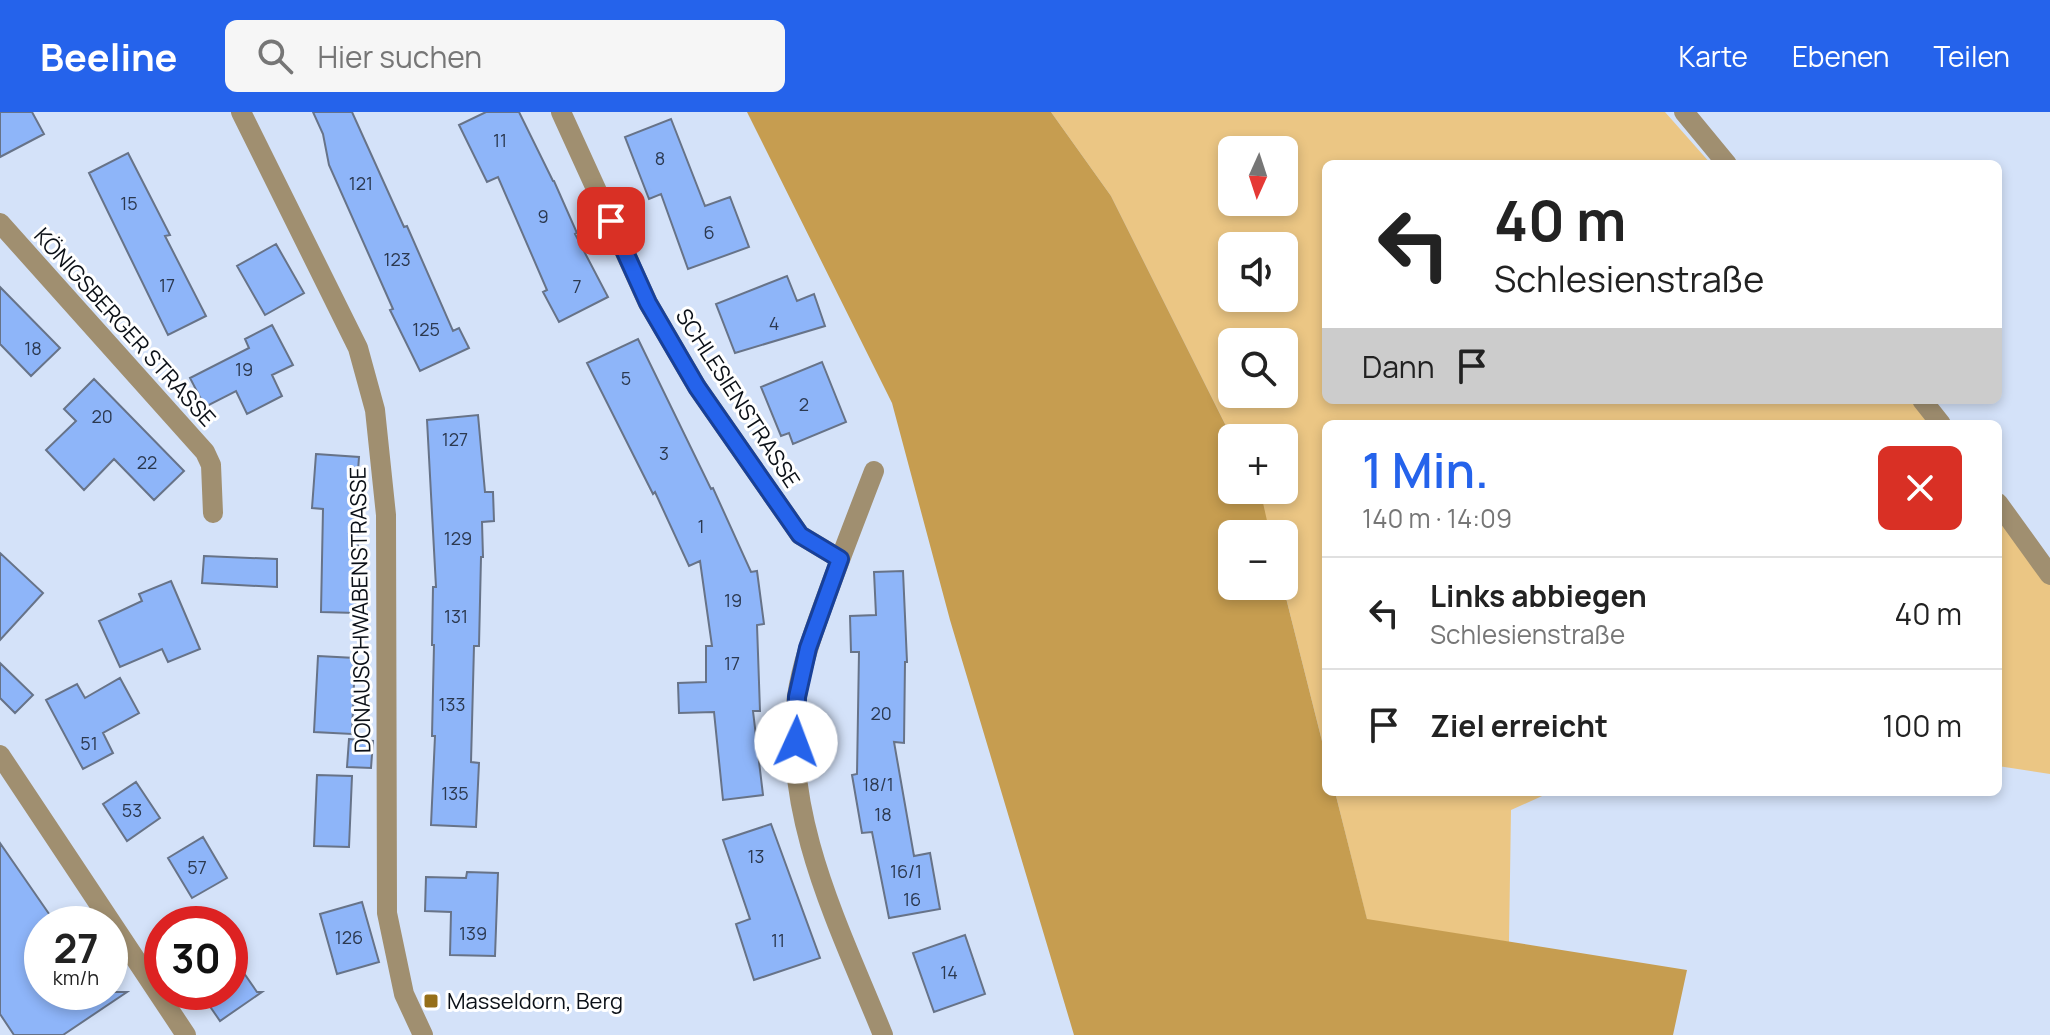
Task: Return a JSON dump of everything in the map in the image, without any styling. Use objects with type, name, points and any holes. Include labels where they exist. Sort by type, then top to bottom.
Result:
[{"type":"street","name":"DONAUSCHWABENSTRASSE","points":[[241,112],[358,348],[375,410],[386,515],[387,913],[404,994],[423,1035]]},
{"type":"street","name":"SCHLESIENSTRASSE","points":[[561,112],[648,303],[697,387],[800,535],[840,559]]},
{"type":"street","points":[[1684,112],[1724,160]]},
{"type":"street","name":"KÖNIGSBERGER STRASSE","points":[[0,223],[205,452],[211,465],[213,513]]},
{"type":"street","points":[[1925,404],[1938,420]]},
{"type":"street","points":[[874,471],[808,648],[797,697],[795,764],[805,821],[820,877],[883,1035]]},
{"type":"street","points":[[2002,509],[2050,575]]},
{"type":"street","points":[[0,755],[186,1035]]},
{"type":"shaded area","points":[[747,112],[1051,112],[1111,196],[1225,424],[1218,424],[1218,504],[1263,504],[1267,520],[1218,520],[1218,600],[1287,600],[1322,741],[1322,796],[1336,796],[1367,919],[1687,970],[1673,1035],[1074,1035],[950,620],[892,403]]},
{"type":"shaded area","points":[[1051,112],[1665,112],[1707,160],[1322,160],[1322,404],[1924,404],[1938,420],[1322,420],[1322,741],[1287,600],[1298,600],[1298,520],[1266,520],[1262,504],[1298,504],[1298,424],[1225,424],[1111,196]]},
{"type":"shaded area","points":[[2002,509],[2050,575],[2050,774],[2002,767]]},
{"type":"shaded area","points":[[1336,796],[1542,796],[1511,810],[1509,942],[1367,920]]},
{"type":"building","points":[[0,112],[32,112],[44,134],[0,157]]},
{"type":"building","points":[[313,112],[352,112],[453,331],[459,328],[469,348],[420,371],[390,310],[393,309],[329,165],[323,134]]},
{"type":"building","points":[[486,112],[519,112],[554,181],[575,234],[608,297],[559,322],[543,292],[547,290],[498,177],[487,182],[459,125]]},
{"type":"building","points":[[671,119],[705,206],[730,197],[749,247],[688,269],[661,194],[649,199],[625,137]]},
{"type":"building","points":[[128,153],[170,235],[165,236],[206,316],[168,335],[89,173]]},
{"type":"building","points":[[276,244],[304,293],[265,315],[237,266]]},
{"type":"building","points":[[787,276],[797,301],[814,294],[825,326],[735,353],[716,304]]},
{"type":"building","points":[[0,287],[60,348],[31,376],[0,344]]},
{"type":"building","points":[[272,325],[293,365],[272,375],[282,396],[247,414],[236,391],[205,407],[190,378],[249,348],[245,339]]},
{"type":"building","points":[[638,339],[713,488],[751,572],[757,571],[764,624],[757,625],[760,711],[753,711],[763,795],[723,800],[714,712],[679,713],[678,683],[706,682],[706,646],[712,646],[700,561],[689,566],[655,492],[653,494],[587,363]]},
{"type":"building","points":[[822,362],[846,422],[793,444],[789,433],[781,436],[761,387]]},
{"type":"building","points":[[94,379],[184,471],[154,500],[114,459],[84,490],[46,450],[76,421],[64,409]]},
{"type":"building","points":[[478,415],[485,492],[493,492],[494,521],[482,522],[479,646],[474,646],[471,762],[479,763],[476,827],[431,825],[435,736],[432,736],[433,587],[436,587],[427,420]]},
{"type":"building","points":[[316,454],[359,457],[353,541],[358,542],[356,613],[321,612],[323,509],[312,508]]},
{"type":"building","points":[[0,553],[43,593],[0,640]]},
{"type":"building","points":[[204,556],[277,559],[277,587],[202,583]]},
{"type":"building","points":[[903,571],[907,662],[904,743],[894,742],[914,856],[930,853],[940,909],[889,918],[872,832],[862,833],[852,775],[857,774],[859,652],[851,652],[850,616],[876,615],[874,572]]},
{"type":"building","points":[[171,581],[200,649],[168,662],[162,649],[120,667],[99,621],[142,601],[139,594]]},
{"type":"building","points":[[318,656],[355,658],[352,734],[314,732]]},
{"type":"building","points":[[0,663],[33,695],[15,713],[0,698]]},
{"type":"building","points":[[120,678],[139,713],[103,733],[113,753],[83,769],[46,700],[77,684],[85,698]]},
{"type":"building","points":[[349,739],[373,741],[371,768],[347,767]]},
{"type":"building","points":[[317,775],[352,776],[349,847],[314,846]]},
{"type":"building","points":[[136,782],[160,818],[127,841],[103,804]]},
{"type":"building","points":[[771,824],[820,958],[754,980],[736,924],[750,919],[723,840]]},
{"type":"building","points":[[203,837],[227,878],[192,898],[168,858]]},
{"type":"building","points":[[0,843],[44,906],[24,906],[24,1010],[100,1010],[63,1035],[14,1035],[0,1014]]},
{"type":"building","points":[[467,872],[498,873],[495,956],[450,955],[451,912],[425,911],[426,877],[466,878]]},
{"type":"building","points":[[362,902],[379,962],[337,974],[320,914]]},
{"type":"building","points":[[965,935],[985,994],[934,1012],[913,953]]},
{"type":"building","points":[[248,979],[257,992],[262,992],[248,1002]]},
{"type":"building","points":[[212,1010],[236,1010],[220,1021]]},
{"type":"place","name":"Masseldorn, Berg","points":[[431,1001]]},
{"type":"route","points":[[611,221],[648,303],[697,387],[800,535],[840,559],[808,648],[797,697],[796,742]]}]
